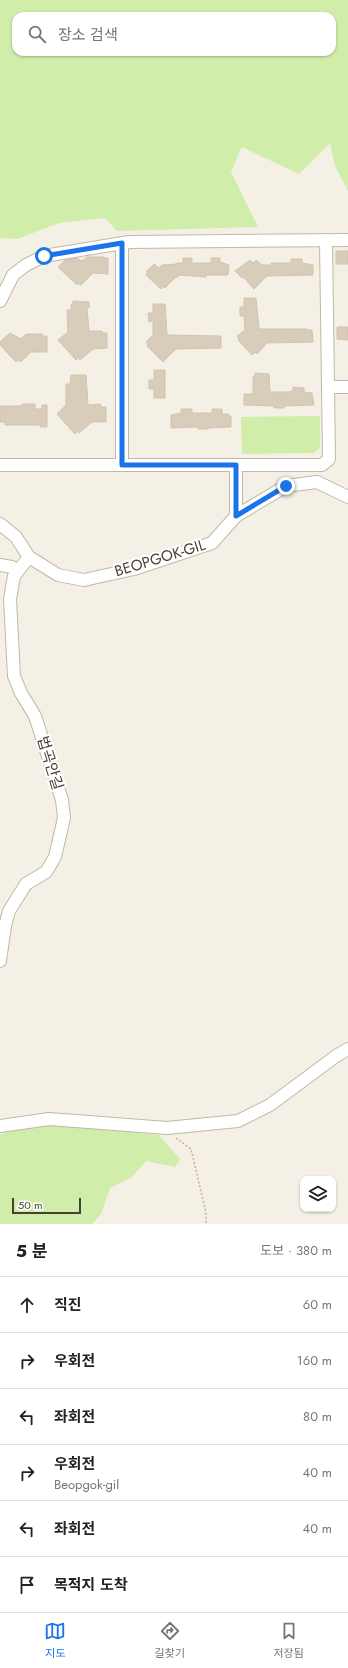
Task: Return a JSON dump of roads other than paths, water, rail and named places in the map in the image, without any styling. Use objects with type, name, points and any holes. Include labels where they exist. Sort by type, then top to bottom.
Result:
[{"type":"street","points":[[0,465],[322,465],[329,459],[326,240]]},
{"type":"street","points":[[0,301],[13,276],[26,265],[44,256],[122,243],[348,240]]},
{"type":"street","points":[[122,243],[122,465]]},
{"type":"street","points":[[328,387],[348,387]]},
{"type":"street","points":[[236,465],[236,516]]},
{"type":"street","name":"BEOPGOK-GIL","points":[[0,524],[16,537],[29,557],[58,575],[84,580],[134,569],[212,543],[236,516],[286,486],[317,482],[348,497]]},
{"type":"street","name":"법곡안길","points":[[0,961],[5,926],[9,911],[26,884],[46,872],[55,857],[64,818],[62,800],[35,716],[20,693],[14,676],[10,599],[14,576],[29,557]]},
{"type":"street","points":[[0,565],[12,567],[17,571]]},
{"type":"street","points":[[0,1126],[49,1120],[167,1128],[238,1121],[270,1105],[336,1056],[348,1049]]}]
